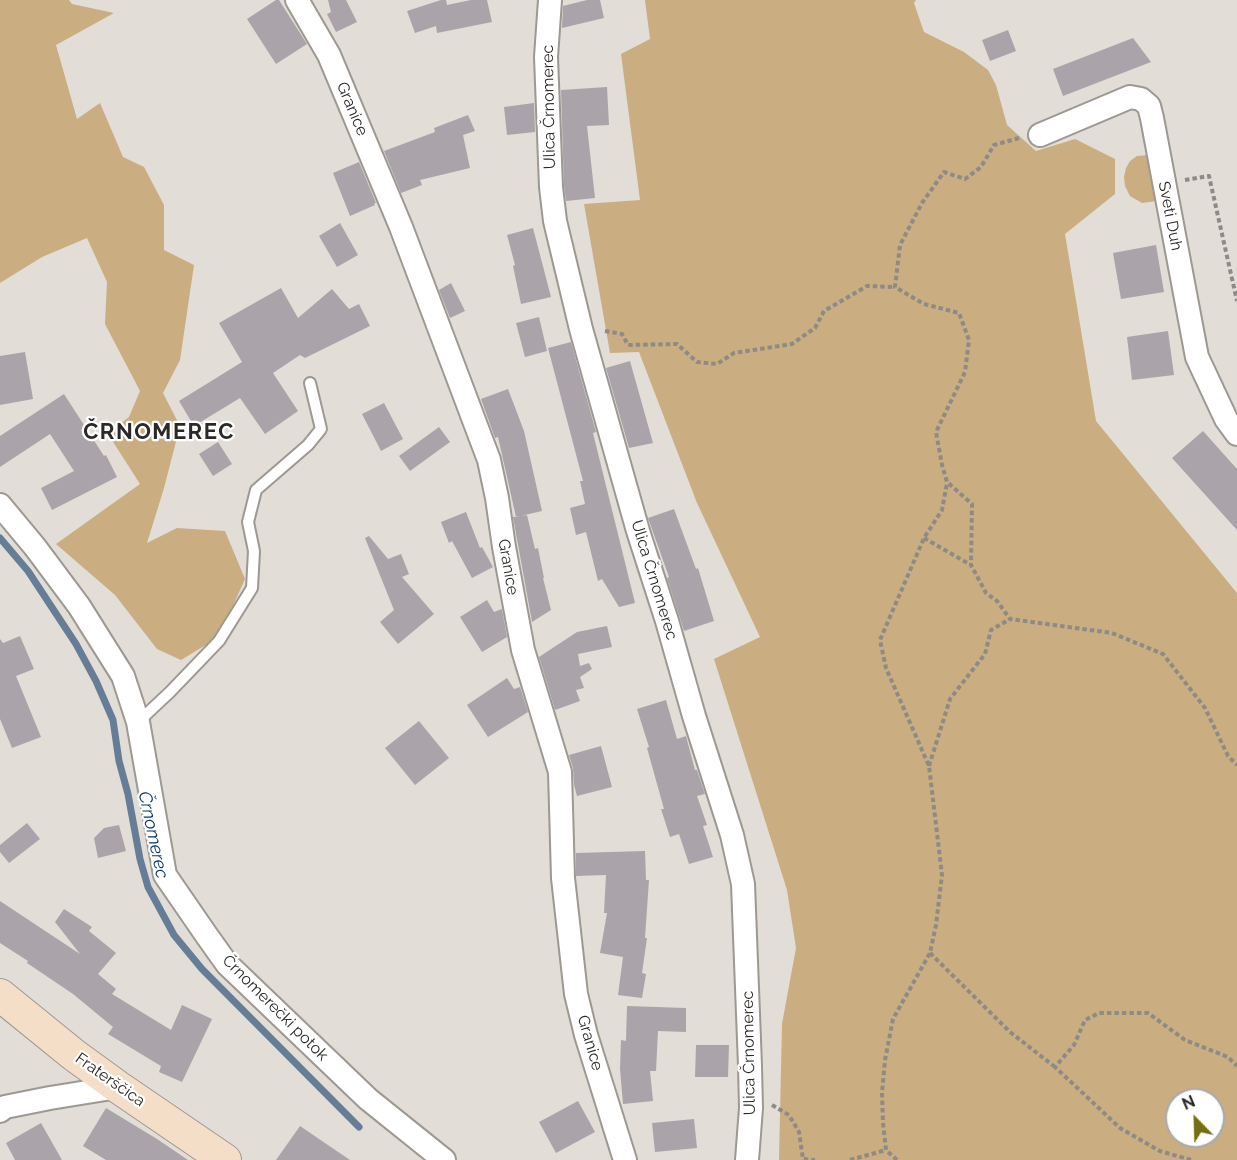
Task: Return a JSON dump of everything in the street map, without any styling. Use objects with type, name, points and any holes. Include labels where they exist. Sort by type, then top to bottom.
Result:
[{"type":"street","name":"Granice","points":[[297,0],[329,55],[397,216],[489,460],[523,650],[560,772],[563,878],[576,994],[586,1035],[625,1160]]},
{"type":"street","name":"Ulica Črnomerec","points":[[550,0],[546,57],[551,187],[555,221],[581,328],[638,531],[739,862],[743,884],[750,1066],[747,1160]]},
{"type":"street","name":"Sveti Duh","points":[[1040,135],[1130,97],[1141,99],[1149,106],[1197,357],[1226,419],[1237,434]]},
{"type":"street","name":"Črnomerečki potok","points":[[0,505],[35,547],[87,620],[123,676],[138,722],[165,875],[227,964],[361,1093],[444,1160]]},
{"type":"street","name":"Fraterščica","points":[[0,995],[74,1055],[225,1160]]},
{"type":"street","points":[[2,1107],[118,1087]]},
{"type":"lane","points":[[138,722],[219,640],[252,588],[254,551],[248,522],[256,489],[308,445],[321,429],[310,383]]},
{"type":"path","points":[[895,288],[900,245],[922,203],[944,172],[965,179],[981,167],[994,145],[1012,139],[1040,135]]},
{"type":"path","points":[[1164,184],[1209,177],[1237,301]]},
{"type":"path","points":[[581,328],[622,334],[628,345],[677,344],[698,362],[717,364],[734,353],[792,344],[815,328],[824,311],[867,286],[895,288],[924,304],[959,313],[969,340],[965,372],[936,432],[947,482],[942,510],[924,538],[880,640],[886,668],[929,766],[942,876],[930,953],[893,1019],[885,1060],[882,1093],[886,1150],[897,1160]]},
{"type":"path","points":[[947,482],[972,504],[971,565],[986,593],[998,601],[1010,619]]},
{"type":"path","points":[[924,538],[971,565]]},
{"type":"path","points":[[929,766],[950,699],[985,654],[991,630],[1010,619],[1112,633],[1163,654],[1206,708],[1228,756],[1237,765]]},
{"type":"path","points":[[930,953],[1010,1032],[1055,1067],[1120,1128],[1161,1152],[1191,1160]]},
{"type":"path","points":[[1055,1067],[1074,1045],[1086,1020],[1099,1013],[1148,1013],[1185,1040],[1228,1057],[1237,1066]]},
{"type":"path","points":[[768,1102],[789,1115],[799,1132],[803,1159],[815,1160]]},
{"type":"path","points":[[850,1160],[886,1150]]},
{"type":"shaded area","points":[[0,0],[69,0],[72,4],[114,13],[56,45],[77,119],[100,103],[123,157],[144,167],[164,205],[164,250],[194,265],[180,360],[163,393],[180,426],[147,543],[177,528],[225,531],[245,579],[219,637],[181,660],[157,649],[115,595],[56,544],[140,484],[108,434],[129,417],[140,391],[105,324],[107,282],[87,238],[42,257],[0,283]]},
{"type":"shaded area","points":[[645,0],[916,0],[914,3],[924,32],[964,52],[988,70],[996,85],[1007,125],[1036,151],[1075,139],[1115,159],[1115,194],[1065,234],[1096,421],[1237,593],[1237,1160],[779,1160],[782,1024],[796,948],[787,890],[714,659],[760,637],[697,503],[639,352],[610,353],[584,204],[640,200],[621,54],[650,39]]},
{"type":"shaded area","points":[[1149,155],[1157,201],[1142,203],[1130,196],[1124,177],[1130,161],[1137,156]]},
{"type":"building","points":[[279,0],[307,44],[276,64],[247,19]]},
{"type":"building","points":[[328,0],[346,0],[357,22],[336,32],[327,14],[331,12]]},
{"type":"building","points":[[446,0],[447,5],[471,0],[487,0],[492,22],[437,33],[436,26],[415,33],[407,11]]},
{"type":"building","points":[[587,0],[600,0],[604,18],[562,28],[563,6]]},
{"type":"building","points":[[1008,30],[1016,51],[990,61],[982,40]]},
{"type":"building","points":[[1133,38],[1151,62],[1063,96],[1053,69]]},
{"type":"building","points":[[607,87],[609,125],[587,126],[595,198],[566,201],[561,90]]},
{"type":"building","points":[[534,103],[535,132],[507,135],[504,107]]},
{"type":"building","points":[[468,115],[475,131],[463,135],[470,168],[420,180],[422,185],[401,193],[384,151],[435,132],[434,128]]},
{"type":"building","points":[[359,162],[376,203],[350,216],[333,173]]},
{"type":"building","points":[[340,223],[358,255],[337,267],[319,236]]},
{"type":"building","points":[[533,228],[551,297],[521,304],[513,266],[515,265],[507,235]]},
{"type":"building","points":[[1156,245],[1164,292],[1121,299],[1113,253]]},
{"type":"building","points":[[451,283],[465,311],[450,318],[439,290]]},
{"type":"building","points":[[281,288],[298,318],[332,289],[349,309],[359,304],[370,326],[305,358],[300,355],[273,373],[298,411],[265,434],[240,398],[194,426],[179,401],[242,362],[219,323]]},
{"type":"building","points":[[539,317],[547,351],[525,357],[516,323]]},
{"type":"building","points":[[1168,331],[1174,375],[1132,380],[1127,337]]},
{"type":"building","points":[[571,342],[596,432],[593,433],[635,603],[619,607],[602,579],[598,581],[586,532],[576,535],[570,508],[585,504],[580,481],[583,481],[548,348]]},
{"type":"building","points":[[25,352],[33,399],[0,405],[0,356]]},
{"type":"building","points":[[630,361],[653,443],[629,448],[606,368]]},
{"type":"building","points":[[508,389],[524,431],[542,511],[516,517],[498,437],[495,438],[481,399]]},
{"type":"building","points":[[64,394],[104,456],[106,455],[117,477],[52,510],[41,488],[74,471],[50,434],[0,467],[0,436]]},
{"type":"building","points":[[384,403],[403,439],[381,451],[362,414]]},
{"type":"building","points":[[439,427],[450,442],[410,471],[399,456]]},
{"type":"building","points":[[1203,431],[1237,469],[1237,530],[1172,458]]},
{"type":"building","points":[[218,442],[232,464],[213,476],[199,454]]},
{"type":"building","points":[[674,509],[696,569],[698,568],[714,621],[684,631],[667,578],[669,577],[648,518]]},
{"type":"building","points":[[466,512],[480,548],[482,547],[493,567],[472,578],[452,541],[449,543],[441,522]]},
{"type":"building","points":[[527,515],[535,549],[538,548],[551,610],[532,622],[513,517]]},
{"type":"building","points":[[369,536],[388,559],[401,554],[409,574],[402,577],[434,614],[398,644],[380,622],[394,610],[365,538]]},
{"type":"building","points":[[487,600],[494,612],[502,609],[507,637],[482,652],[460,617]]},
{"type":"building","points":[[607,626],[612,647],[578,654],[580,666],[589,663],[592,669],[580,677],[584,688],[576,690],[580,701],[555,710],[539,657],[577,632]]},
{"type":"building","points":[[20,636],[34,669],[16,676],[41,737],[12,748],[0,719],[0,639],[3,643]]},
{"type":"building","points":[[507,678],[514,689],[520,687],[528,712],[488,737],[467,705]]},
{"type":"building","points":[[666,700],[677,739],[686,736],[695,770],[697,770],[705,794],[697,796],[707,825],[703,826],[713,857],[689,864],[679,834],[670,837],[661,809],[664,809],[647,748],[649,747],[637,709]]},
{"type":"building","points":[[419,721],[449,758],[415,785],[385,748]]},
{"type":"building","points":[[601,746],[612,787],[577,796],[569,755]]},
{"type":"building","points":[[27,823],[40,839],[9,863],[0,852],[0,845]]},
{"type":"building","points":[[119,825],[126,851],[98,858],[94,838],[104,828]]},
{"type":"building","points":[[645,851],[646,880],[649,880],[645,938],[647,938],[642,973],[646,974],[642,998],[618,995],[623,957],[600,953],[607,913],[604,913],[606,875],[576,876],[576,853]]},
{"type":"building","points":[[0,901],[80,954],[55,922],[64,909],[92,927],[89,931],[116,953],[98,974],[116,989],[112,994],[171,1030],[182,1005],[212,1019],[182,1082],[159,1072],[161,1066],[108,1034],[113,1027],[73,994],[0,943]]},
{"type":"building","points":[[627,1006],[686,1008],[686,1032],[658,1031],[656,1071],[650,1071],[653,1101],[623,1104],[620,1069],[621,1040],[626,1041]]},
{"type":"building","points":[[696,1045],[729,1045],[728,1077],[695,1077]]},
{"type":"building","points":[[578,1101],[595,1132],[556,1153],[539,1122]]},
{"type":"building","points":[[106,1108],[188,1160],[106,1160],[83,1146]]},
{"type":"building","points":[[694,1119],[697,1148],[655,1152],[652,1123]]},
{"type":"building","points":[[41,1123],[62,1160],[15,1160],[6,1143]]},
{"type":"building","points":[[300,1126],[350,1160],[276,1160]]},
{"type":"waterway","name":"Črnomerec","points":[[0,538],[28,571],[76,644],[96,681],[113,720],[119,761],[148,887],[174,935],[202,969],[359,1127]]},
{"type":"district","name":"ČRNOMEREC","points":[[159,432]]}]
